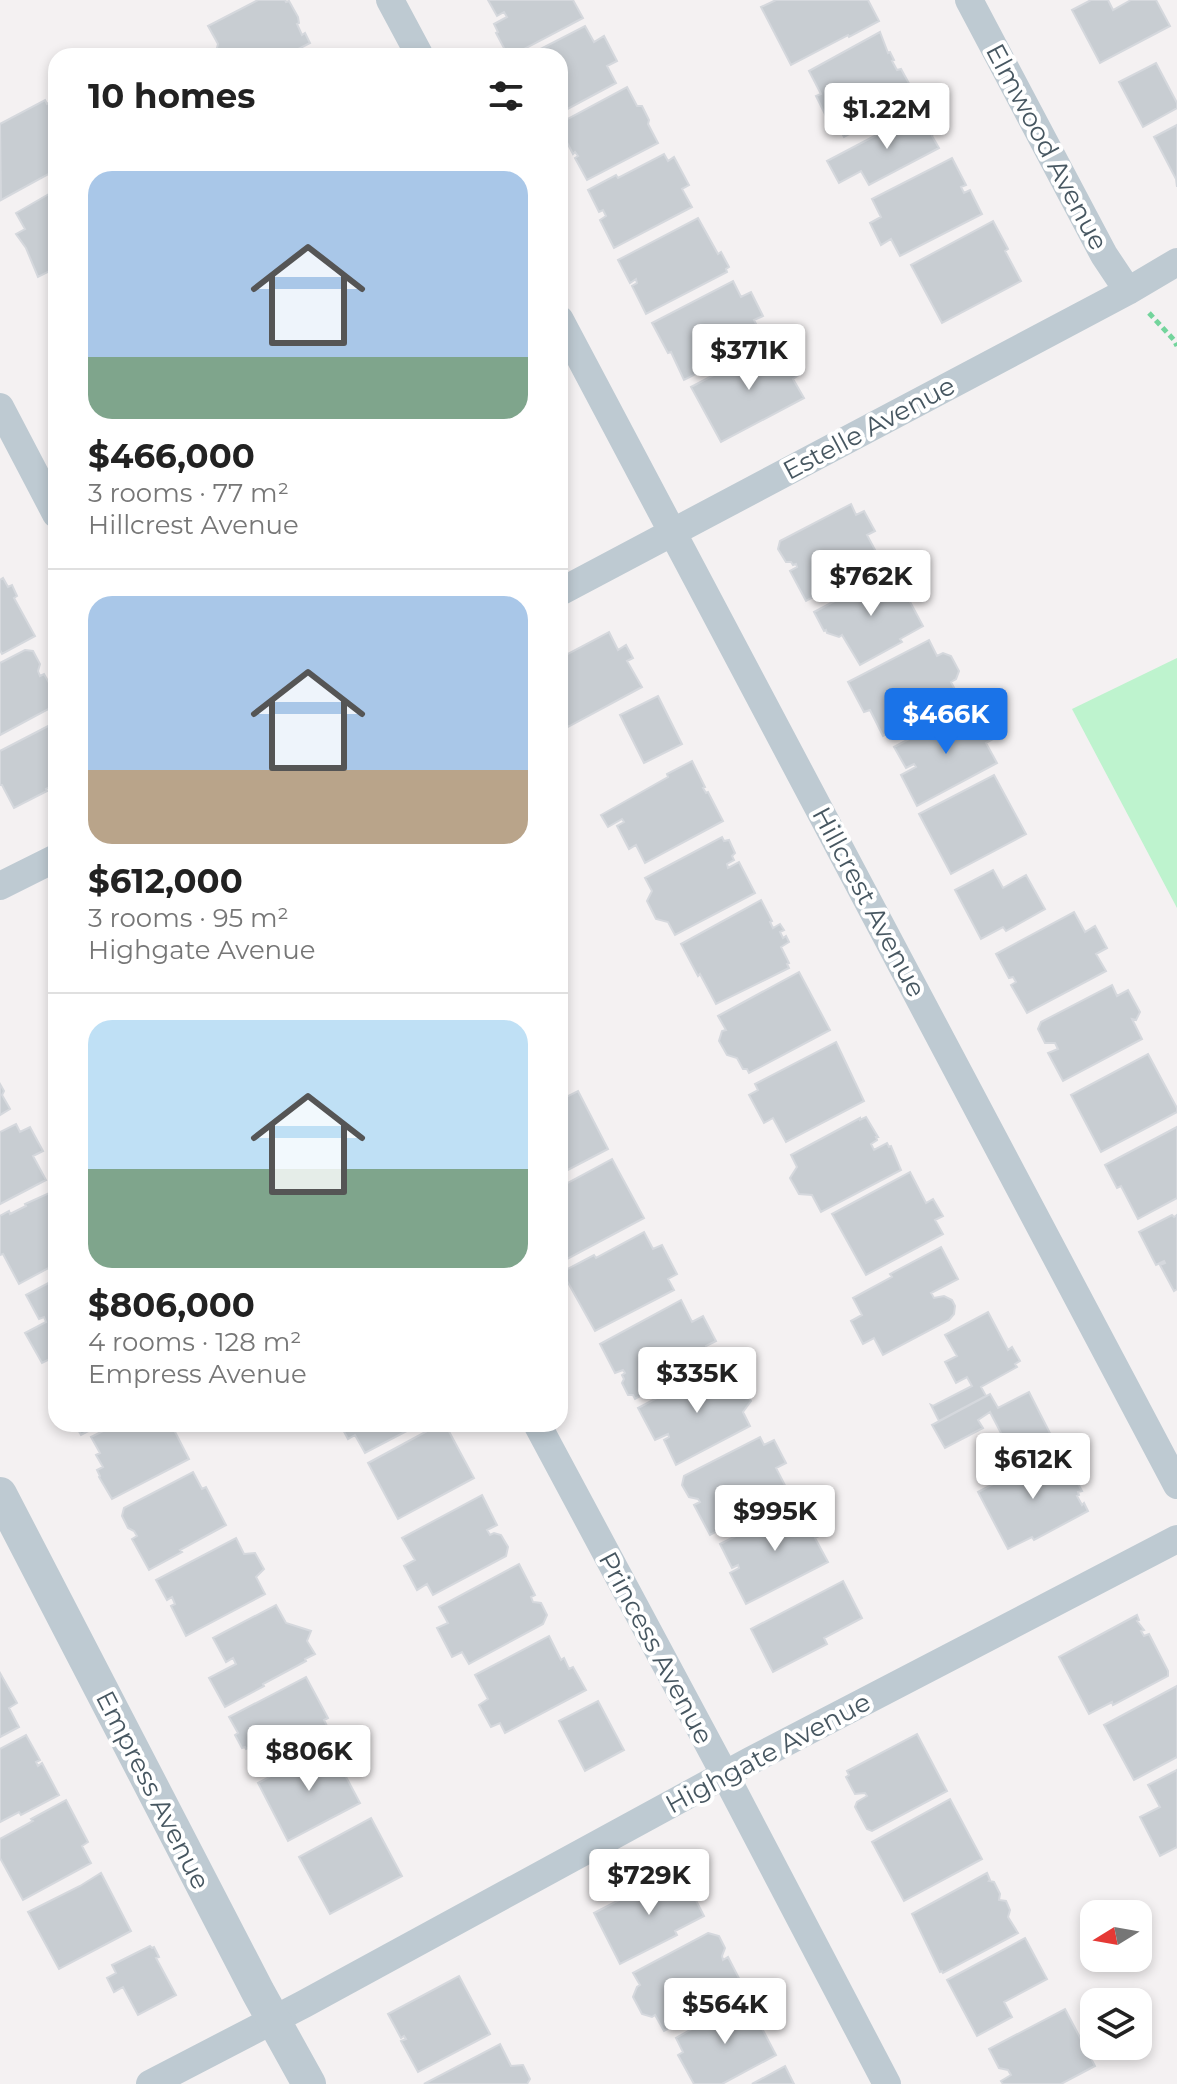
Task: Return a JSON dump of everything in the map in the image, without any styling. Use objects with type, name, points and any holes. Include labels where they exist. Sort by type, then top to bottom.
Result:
[{"type":"street","points":[[390,0],[416,48]]},
{"type":"street","name":"Elmwood Avenue","points":[[969,0],[1104,255],[1128,291]]},
{"type":"street","name":"Estelle Avenue","points":[[568,588],[1128,291],[1177,262]]},
{"type":"street","name":"Hillcrest Avenue","points":[[568,335],[1177,1485]]},
{"type":"street","points":[[0,407],[48,499]]},
{"type":"street","points":[[0,886],[48,862]]},
{"type":"street","name":"Princess Avenue","points":[[541,1432],[887,2084]]},
{"type":"street","name":"Empress Avenue","points":[[0,1494],[309,2084]]},
{"type":"street","name":"Highgate Avenue","points":[[150,2084],[725,1775],[1177,1539]]},
{"type":"path","points":[[1128,291],[1177,346]]},
{"type":"green space","points":[[1177,658],[1177,908],[1072,709]]},
{"type":"building","points":[[258,0],[285,0],[289,1],[298,17],[297,24],[302,35],[305,33],[310,43],[300,48],[217,48],[218,44],[208,26]]},
{"type":"building","points":[[488,0],[573,0],[583,18],[526,48],[504,48],[494,24],[507,17],[504,12],[497,16]]},
{"type":"building","points":[[776,0],[868,0],[879,21],[791,65],[761,7]]},
{"type":"building","points":[[1091,0],[1108,0],[1113,10],[1131,0],[1156,0],[1170,26],[1100,63],[1072,10]]},
{"type":"building","points":[[585,26],[594,42],[604,36],[617,61],[607,66],[616,83],[568,109],[568,48],[542,48]]},
{"type":"building","points":[[880,32],[897,70],[901,69],[917,98],[844,137],[831,113],[826,116],[816,96],[821,94],[809,71]]},
{"type":"building","points":[[1156,63],[1177,108],[1143,127],[1119,82]]},
{"type":"building","points":[[627,87],[637,106],[642,106],[658,143],[587,180],[575,158],[578,156],[575,152],[573,154],[568,144],[568,119]]},
{"type":"building","points":[[45,100],[48,104],[48,174],[1,200],[0,124]]},
{"type":"building","points":[[922,111],[935,130],[932,136],[939,148],[869,185],[861,171],[839,183],[827,161]]},
{"type":"building","points":[[1177,125],[1177,187],[1176,179],[1154,137]]},
{"type":"building","points":[[664,154],[668,161],[674,157],[689,185],[682,189],[692,207],[614,248],[600,220],[606,216],[603,210],[599,212],[588,190]]},
{"type":"building","points":[[952,158],[966,185],[961,187],[964,193],[970,190],[982,214],[900,256],[891,239],[881,245],[870,223],[881,217],[872,199]]},
{"type":"building","points":[[48,195],[48,272],[38,277],[26,248],[16,234],[25,229],[16,213]]},
{"type":"building","points":[[698,218],[718,254],[721,252],[729,267],[727,272],[646,314],[632,286],[637,283],[636,279],[630,283],[618,260]]},
{"type":"building","points":[[993,221],[1021,281],[942,323],[911,265]]},
{"type":"building","points":[[733,281],[741,297],[751,292],[763,316],[754,320],[764,340],[684,380],[652,323]]},
{"type":"building","points":[[774,343],[783,360],[792,355],[802,373],[793,379],[804,398],[721,442],[691,387]]},
{"type":"building","points":[[851,504],[856,515],[864,511],[875,531],[867,535],[881,561],[806,601],[790,571],[797,567],[796,564],[786,562],[778,549],[780,541]]},
{"type":"building","points":[[893,570],[923,626],[900,639],[902,642],[860,665],[842,635],[839,637],[824,631],[814,612]]},
{"type":"building","points":[[3,578],[8,587],[12,585],[17,596],[14,598],[35,636],[2,654],[0,580]]},
{"type":"building","points":[[609,632],[618,650],[626,645],[633,658],[627,661],[642,687],[568,727],[568,654]]},
{"type":"building","points":[[929,640],[937,656],[943,653],[951,656],[959,671],[951,682],[959,697],[883,736],[870,710],[864,712],[848,682]]},
{"type":"building","points":[[25,650],[33,651],[40,664],[40,676],[44,674],[48,681],[48,709],[0,735],[0,663]]},
{"type":"building","points":[[658,696],[682,744],[644,763],[620,715]]},
{"type":"building","points":[[967,708],[973,719],[980,715],[993,739],[986,743],[997,763],[917,806],[901,775],[916,767],[914,764],[906,768],[894,747]]},
{"type":"building","points":[[48,726],[47,791],[14,808],[0,785],[0,751]]},
{"type":"building","points":[[692,761],[703,788],[723,821],[645,863],[636,845],[629,849],[617,826],[624,822],[622,819],[608,827],[601,815]]},
{"type":"building","points":[[994,775],[1026,834],[951,874],[919,814]]},
{"type":"building","points":[[722,837],[724,841],[729,840],[735,853],[732,856],[734,860],[727,864],[728,868],[739,862],[755,893],[675,935],[668,922],[656,919],[647,901],[652,891],[645,878]]},
{"type":"building","points":[[993,870],[1003,888],[1026,875],[1045,909],[1006,931],[1003,927],[981,939],[955,890]]},
{"type":"building","points":[[761,900],[773,928],[780,924],[784,930],[780,932],[783,938],[786,936],[789,942],[781,947],[789,968],[716,1004],[681,944]]},
{"type":"building","points":[[1074,912],[1085,932],[1095,926],[1107,948],[1096,954],[1106,971],[1027,1013],[1011,985],[1016,982],[1013,977],[1009,978],[996,954]]},
{"type":"building","points":[[799,972],[830,1030],[749,1073],[737,1058],[727,1055],[719,1041],[722,1031],[726,1030],[718,1016]]},
{"type":"building","points":[[1112,985],[1117,996],[1128,990],[1140,1012],[1136,1020],[1132,1019],[1142,1039],[1063,1081],[1048,1053],[1058,1049],[1055,1043],[1045,1043],[1038,1029],[1041,1022]]},
{"type":"building","points":[[836,1042],[864,1101],[786,1142],[773,1118],[764,1123],[749,1095],[758,1090],[755,1084]]},
{"type":"building","points":[[1148,1054],[1177,1112],[1101,1152],[1071,1095]]},
{"type":"building","points":[[0,1084],[10,1109],[0,1115]]},
{"type":"building","points":[[578,1091],[608,1149],[568,1170],[568,1096]]},
{"type":"building","points":[[866,1117],[878,1137],[871,1144],[874,1150],[887,1143],[901,1170],[821,1212],[812,1195],[799,1194],[790,1178],[797,1167],[791,1155]]},
{"type":"building","points":[[16,1124],[20,1132],[30,1127],[43,1151],[33,1156],[46,1180],[0,1204],[0,1132]]},
{"type":"building","points":[[1177,1127],[1177,1198],[1138,1219],[1121,1186],[1117,1188],[1105,1165]]},
{"type":"building","points":[[612,1159],[644,1218],[568,1258],[568,1183]]},
{"type":"building","points":[[910,1172],[926,1203],[933,1199],[943,1216],[935,1220],[943,1234],[866,1275],[832,1214]]},
{"type":"building","points":[[48,1194],[48,1268],[19,1284],[3,1254],[0,1255],[0,1216],[9,1211],[10,1214]]},
{"type":"building","points":[[1177,1215],[1177,1289],[1174,1291],[1160,1265],[1164,1261],[1156,1265],[1139,1232]]},
{"type":"building","points":[[644,1232],[653,1249],[662,1245],[677,1274],[668,1279],[674,1290],[595,1331],[568,1283],[568,1269],[594,1255],[596,1258]]},
{"type":"building","points":[[941,1247],[958,1279],[931,1293],[934,1298],[944,1296],[952,1300],[954,1314],[949,1320],[883,1355],[874,1338],[863,1344],[851,1321],[862,1315],[853,1298]]},
{"type":"building","points":[[48,1283],[48,1360],[42,1363],[25,1333],[46,1322],[44,1317],[39,1319],[26,1295]]},
{"type":"building","points":[[681,1300],[692,1322],[703,1316],[716,1341],[706,1346],[712,1358],[635,1399],[633,1395],[628,1395],[622,1383],[625,1373],[623,1370],[615,1373],[600,1344]]},
{"type":"building","points":[[988,1312],[1008,1350],[1012,1347],[1020,1361],[1015,1364],[1017,1367],[981,1387],[986,1396],[939,1421],[931,1405],[972,1386],[967,1377],[956,1383],[945,1362],[957,1356],[945,1335]]},
{"type":"building","points":[[720,1369],[731,1389],[744,1387],[751,1401],[743,1412],[750,1426],[676,1465],[664,1440],[669,1437],[668,1434],[655,1440],[638,1408],[687,1382],[689,1385]]},
{"type":"building","points":[[1029,1392],[1054,1441],[1016,1462],[990,1412],[978,1420],[983,1428],[945,1448],[932,1425],[990,1394],[998,1408]]},
{"type":"building","points":[[101,1432],[175,1432],[189,1459],[112,1499],[99,1477],[97,1470],[103,1467],[96,1455],[100,1453],[91,1437]]},
{"type":"building","points":[[344,1432],[405,1432],[365,1453],[355,1435],[348,1439]]},
{"type":"building","points":[[425,1432],[449,1432],[474,1478],[398,1519],[368,1463]]},
{"type":"building","points":[[760,1437],[764,1445],[774,1440],[786,1463],[776,1468],[789,1493],[710,1535],[694,1505],[700,1502],[689,1497],[682,1485],[684,1476]]},
{"type":"building","points":[[1056,1451],[1070,1478],[1074,1476],[1082,1491],[1077,1496],[1088,1511],[1034,1540],[1032,1537],[1008,1549],[978,1492]]},
{"type":"building","points":[[193,1472],[202,1489],[206,1487],[226,1525],[149,1570],[132,1539],[137,1536],[122,1516],[124,1508]]},
{"type":"building","points":[[482,1495],[497,1525],[487,1530],[490,1535],[501,1535],[508,1547],[506,1556],[433,1595],[427,1584],[417,1590],[404,1566],[415,1560],[402,1538]]},
{"type":"building","points":[[797,1505],[802,1514],[812,1509],[825,1533],[815,1538],[828,1562],[746,1604],[730,1573],[739,1568],[738,1565],[732,1568],[720,1544]]},
{"type":"building","points":[[236,1538],[244,1554],[255,1553],[264,1569],[256,1577],[265,1594],[186,1636],[171,1606],[175,1604],[172,1597],[167,1600],[156,1580]]},
{"type":"building","points":[[519,1564],[535,1595],[531,1597],[533,1602],[541,1603],[547,1615],[543,1624],[469,1664],[462,1652],[452,1657],[437,1628],[448,1623],[439,1607]]},
{"type":"building","points":[[843,1581],[862,1618],[824,1638],[827,1644],[773,1672],[751,1629]]},
{"type":"building","points":[[276,1605],[286,1623],[311,1631],[307,1641],[315,1654],[225,1707],[209,1678],[236,1664],[233,1658],[226,1662],[213,1638]]},
{"type":"building","points":[[1137,1615],[1137,1621],[1144,1630],[1141,1631],[1144,1636],[1149,1634],[1168,1676],[1089,1714],[1059,1657]]},
{"type":"building","points":[[549,1636],[561,1660],[564,1658],[569,1669],[573,1667],[586,1690],[505,1733],[500,1723],[491,1727],[479,1705],[488,1699],[475,1675]]},
{"type":"building","points":[[0,1673],[17,1703],[9,1708],[19,1727],[0,1737]]},
{"type":"building","points":[[306,1677],[328,1718],[324,1720],[332,1736],[267,1770],[254,1745],[242,1748],[229,1717]]},
{"type":"building","points":[[1177,1686],[1177,1757],[1134,1780],[1104,1725]]},
{"type":"building","points":[[598,1701],[624,1750],[585,1771],[559,1721]]},
{"type":"building","points":[[917,1734],[947,1791],[872,1831],[867,1829],[855,1807],[867,1796],[865,1793],[855,1794],[846,1777],[849,1775],[847,1771]]},
{"type":"building","points":[[26,1735],[40,1760],[36,1762],[38,1766],[42,1763],[59,1795],[0,1822],[0,1749]]},
{"type":"building","points":[[329,1745],[360,1803],[288,1841],[258,1783]]},
{"type":"building","points":[[1177,1770],[1177,1847],[1160,1856],[1140,1817],[1160,1807],[1148,1785]]},
{"type":"building","points":[[950,1799],[982,1859],[904,1901],[872,1842]]},
{"type":"building","points":[[66,1800],[88,1842],[82,1846],[91,1863],[23,1900],[0,1858],[0,1839]]},
{"type":"building","points":[[371,1818],[402,1876],[330,1914],[299,1857]]},
{"type":"building","points":[[681,1871],[704,1916],[675,1931],[677,1935],[620,1964],[594,1913]]},
{"type":"building","points":[[101,1873],[131,1931],[59,1969],[28,1912]]},
{"type":"building","points":[[987,1873],[989,1881],[994,1882],[1000,1894],[999,1900],[1006,1901],[1010,1910],[1008,1917],[1018,1933],[940,1972],[912,1914]]},
{"type":"building","points":[[708,1933],[719,1936],[725,1948],[723,1960],[728,1957],[744,1988],[664,2031],[655,2015],[642,2014],[633,1997],[640,1985],[633,1973]]},
{"type":"building","points":[[1025,1938],[1047,1979],[1004,2002],[1012,2017],[977,2036],[947,1980]]},
{"type":"building","points":[[150,1946],[154,1947],[159,1957],[156,1958],[176,1995],[138,2015],[123,1987],[114,1992],[107,1978],[116,1973],[112,1965]]},
{"type":"building","points":[[459,1976],[490,2034],[418,2072],[401,2041],[406,2039],[404,2036],[401,2038],[388,2014]]},
{"type":"building","points":[[746,1998],[776,2055],[722,2084],[694,2084],[678,2055],[683,2052],[676,2038]]},
{"type":"building","points":[[1065,2009],[1080,2038],[1080,2060],[1092,2060],[1095,2066],[1061,2084],[1003,2084],[1001,2081],[1011,2075],[1008,2070],[999,2068],[989,2049]]},
{"type":"building","points":[[500,2044],[511,2066],[523,2065],[530,2079],[527,2084],[424,2084]]},
{"type":"building","points":[[785,2066],[794,2084],[752,2084]]}]
